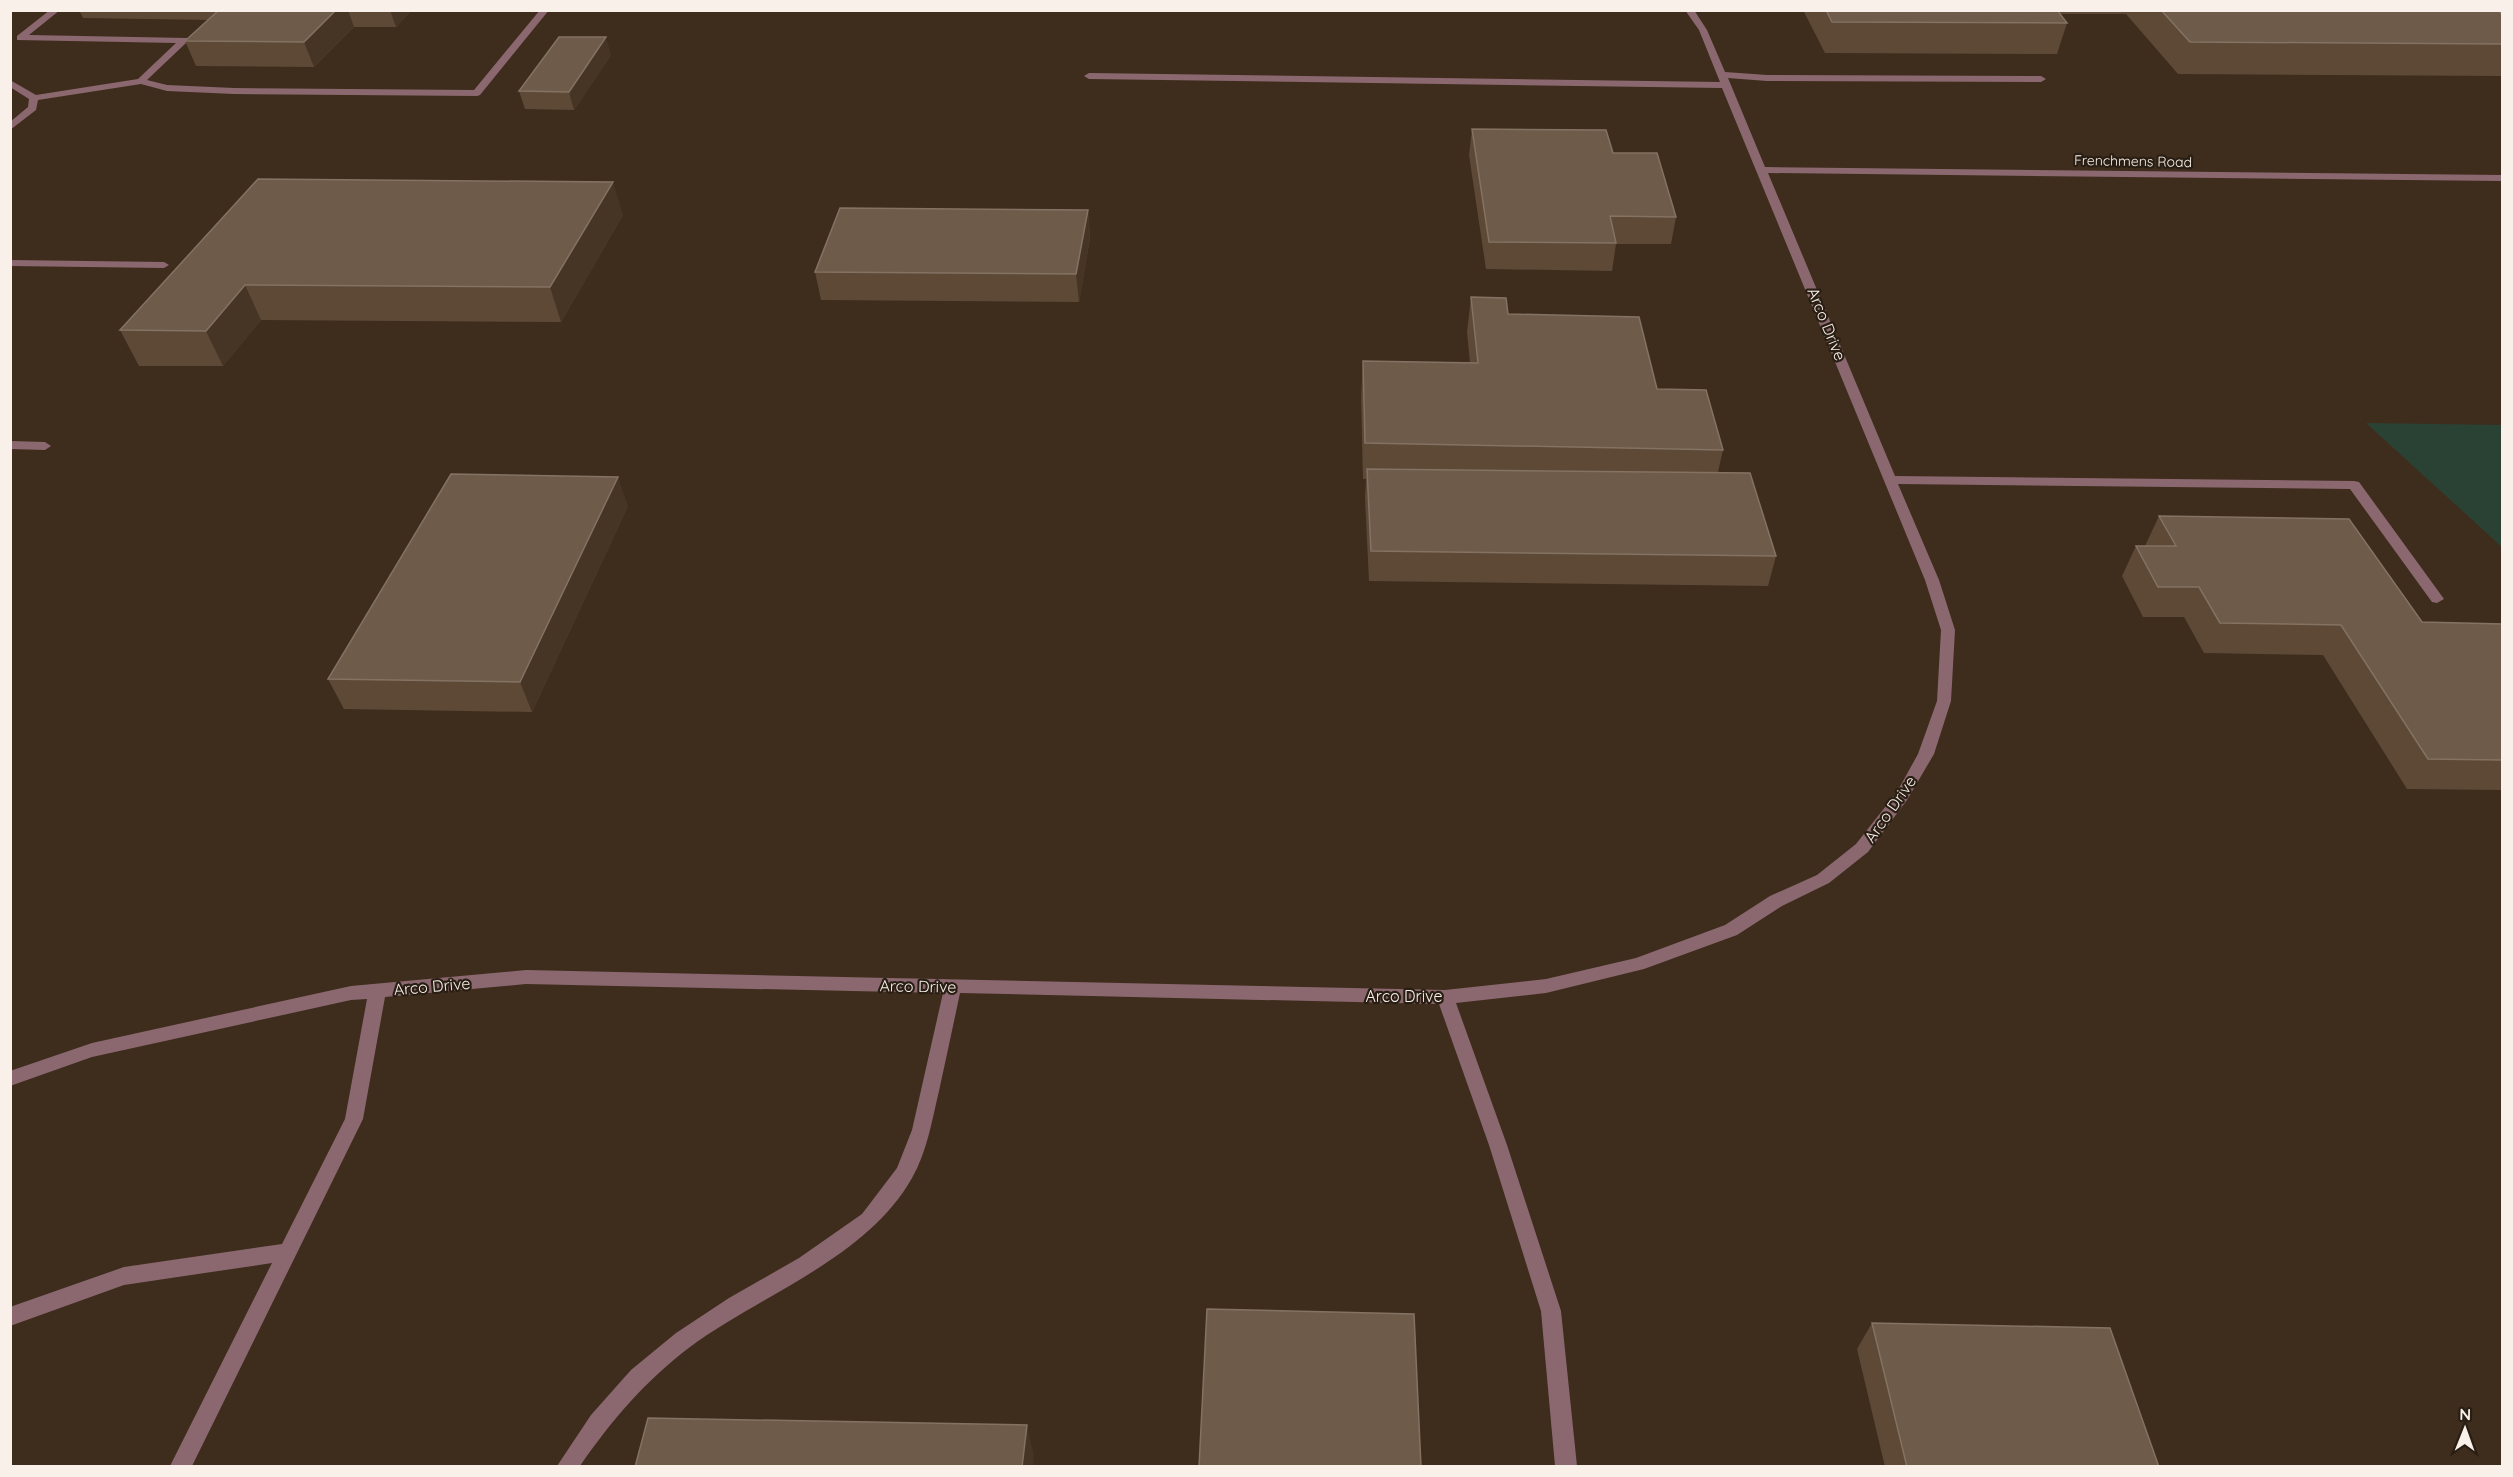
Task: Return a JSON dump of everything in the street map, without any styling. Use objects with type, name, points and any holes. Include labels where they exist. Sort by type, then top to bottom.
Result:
[{"type":"street","points":[[56,10],[20,38],[184,40],[141,81]]},
{"type":"street","points":[[10,83],[34,98],[141,81],[167,88],[234,91],[477,93],[545,10]]},
{"type":"street","name":"Arco Drive","points":[[10,1079],[92,1050],[351,993],[526,977],[1444,997],[1546,986],[1638,964],[1731,930],[1776,901],[1823,879],[1862,848],[1902,796],[1926,754],[1944,701],[1948,630],[1932,580],[1764,170],[1703,30],[1689,10]]},
{"type":"street","points":[[1089,76],[2042,80]]},
{"type":"street","points":[[10,128],[33,108],[34,98]]},
{"type":"street","name":"Frenchmens Road","points":[[1764,170],[2502,178]]},
{"type":"street","points":[[10,263],[164,264]]},
{"type":"street","points":[[10,445],[45,446]]},
{"type":"street","points":[[1891,480],[2354,485],[2437,599]]},
{"type":"street","points":[[568,1467],[598,1422],[638,1377],[683,1340],[736,1305],[806,1264],[869,1220],[905,1173],[921,1130],[953,987]]},
{"type":"street","points":[[181,1467],[354,1119],[376,991]]},
{"type":"street","points":[[1444,997],[1498,1145],[1551,1311],[1566,1467]]},
{"type":"street","points":[[10,1317],[124,1276],[287,1252]]},
{"type":"shaded area","points":[[11,11],[2502,11],[2502,1466],[11,1466]]},
{"type":"green space","points":[[2366,423],[2502,425],[2502,547]]},
{"type":"building","points":[[219,10],[336,10],[304,42],[185,41]]},
{"type":"building","points":[[1826,10],[2057,10],[2067,23],[1832,22]]},
{"type":"building","points":[[2161,10],[2498,10],[2502,14],[2502,44],[2190,42]]},
{"type":"building","points":[[559,37],[606,37],[569,92],[519,91]]},
{"type":"building","points":[[1472,129],[1606,130],[1613,153],[1657,153],[1676,217],[1610,216],[1616,243],[1489,242]]},
{"type":"building","points":[[258,179],[613,182],[550,287],[245,285],[206,331],[120,330]]},
{"type":"building","points":[[840,208],[1088,210],[1076,274],[815,272]]},
{"type":"building","points":[[1471,297],[1506,298],[1508,314],[1639,317],[1657,389],[1706,390],[1723,450],[1365,443],[1363,361],[1478,363]]},
{"type":"building","points":[[1367,469],[1750,473],[1776,556],[1371,551]]},
{"type":"building","points":[[451,474],[618,477],[520,682],[328,679]]},
{"type":"building","points":[[2159,516],[2349,519],[2422,622],[2502,624],[2502,760],[2428,759],[2341,625],[2220,623],[2199,587],[2158,587],[2136,546],[2176,546]]},
{"type":"building","points":[[1207,1309],[1414,1314],[1421,1467],[1199,1467]]},
{"type":"building","points":[[1872,1323],[2110,1328],[2159,1467],[1907,1467]]},
{"type":"building","points":[[648,1418],[1027,1425],[1022,1467],[635,1467]]}]
